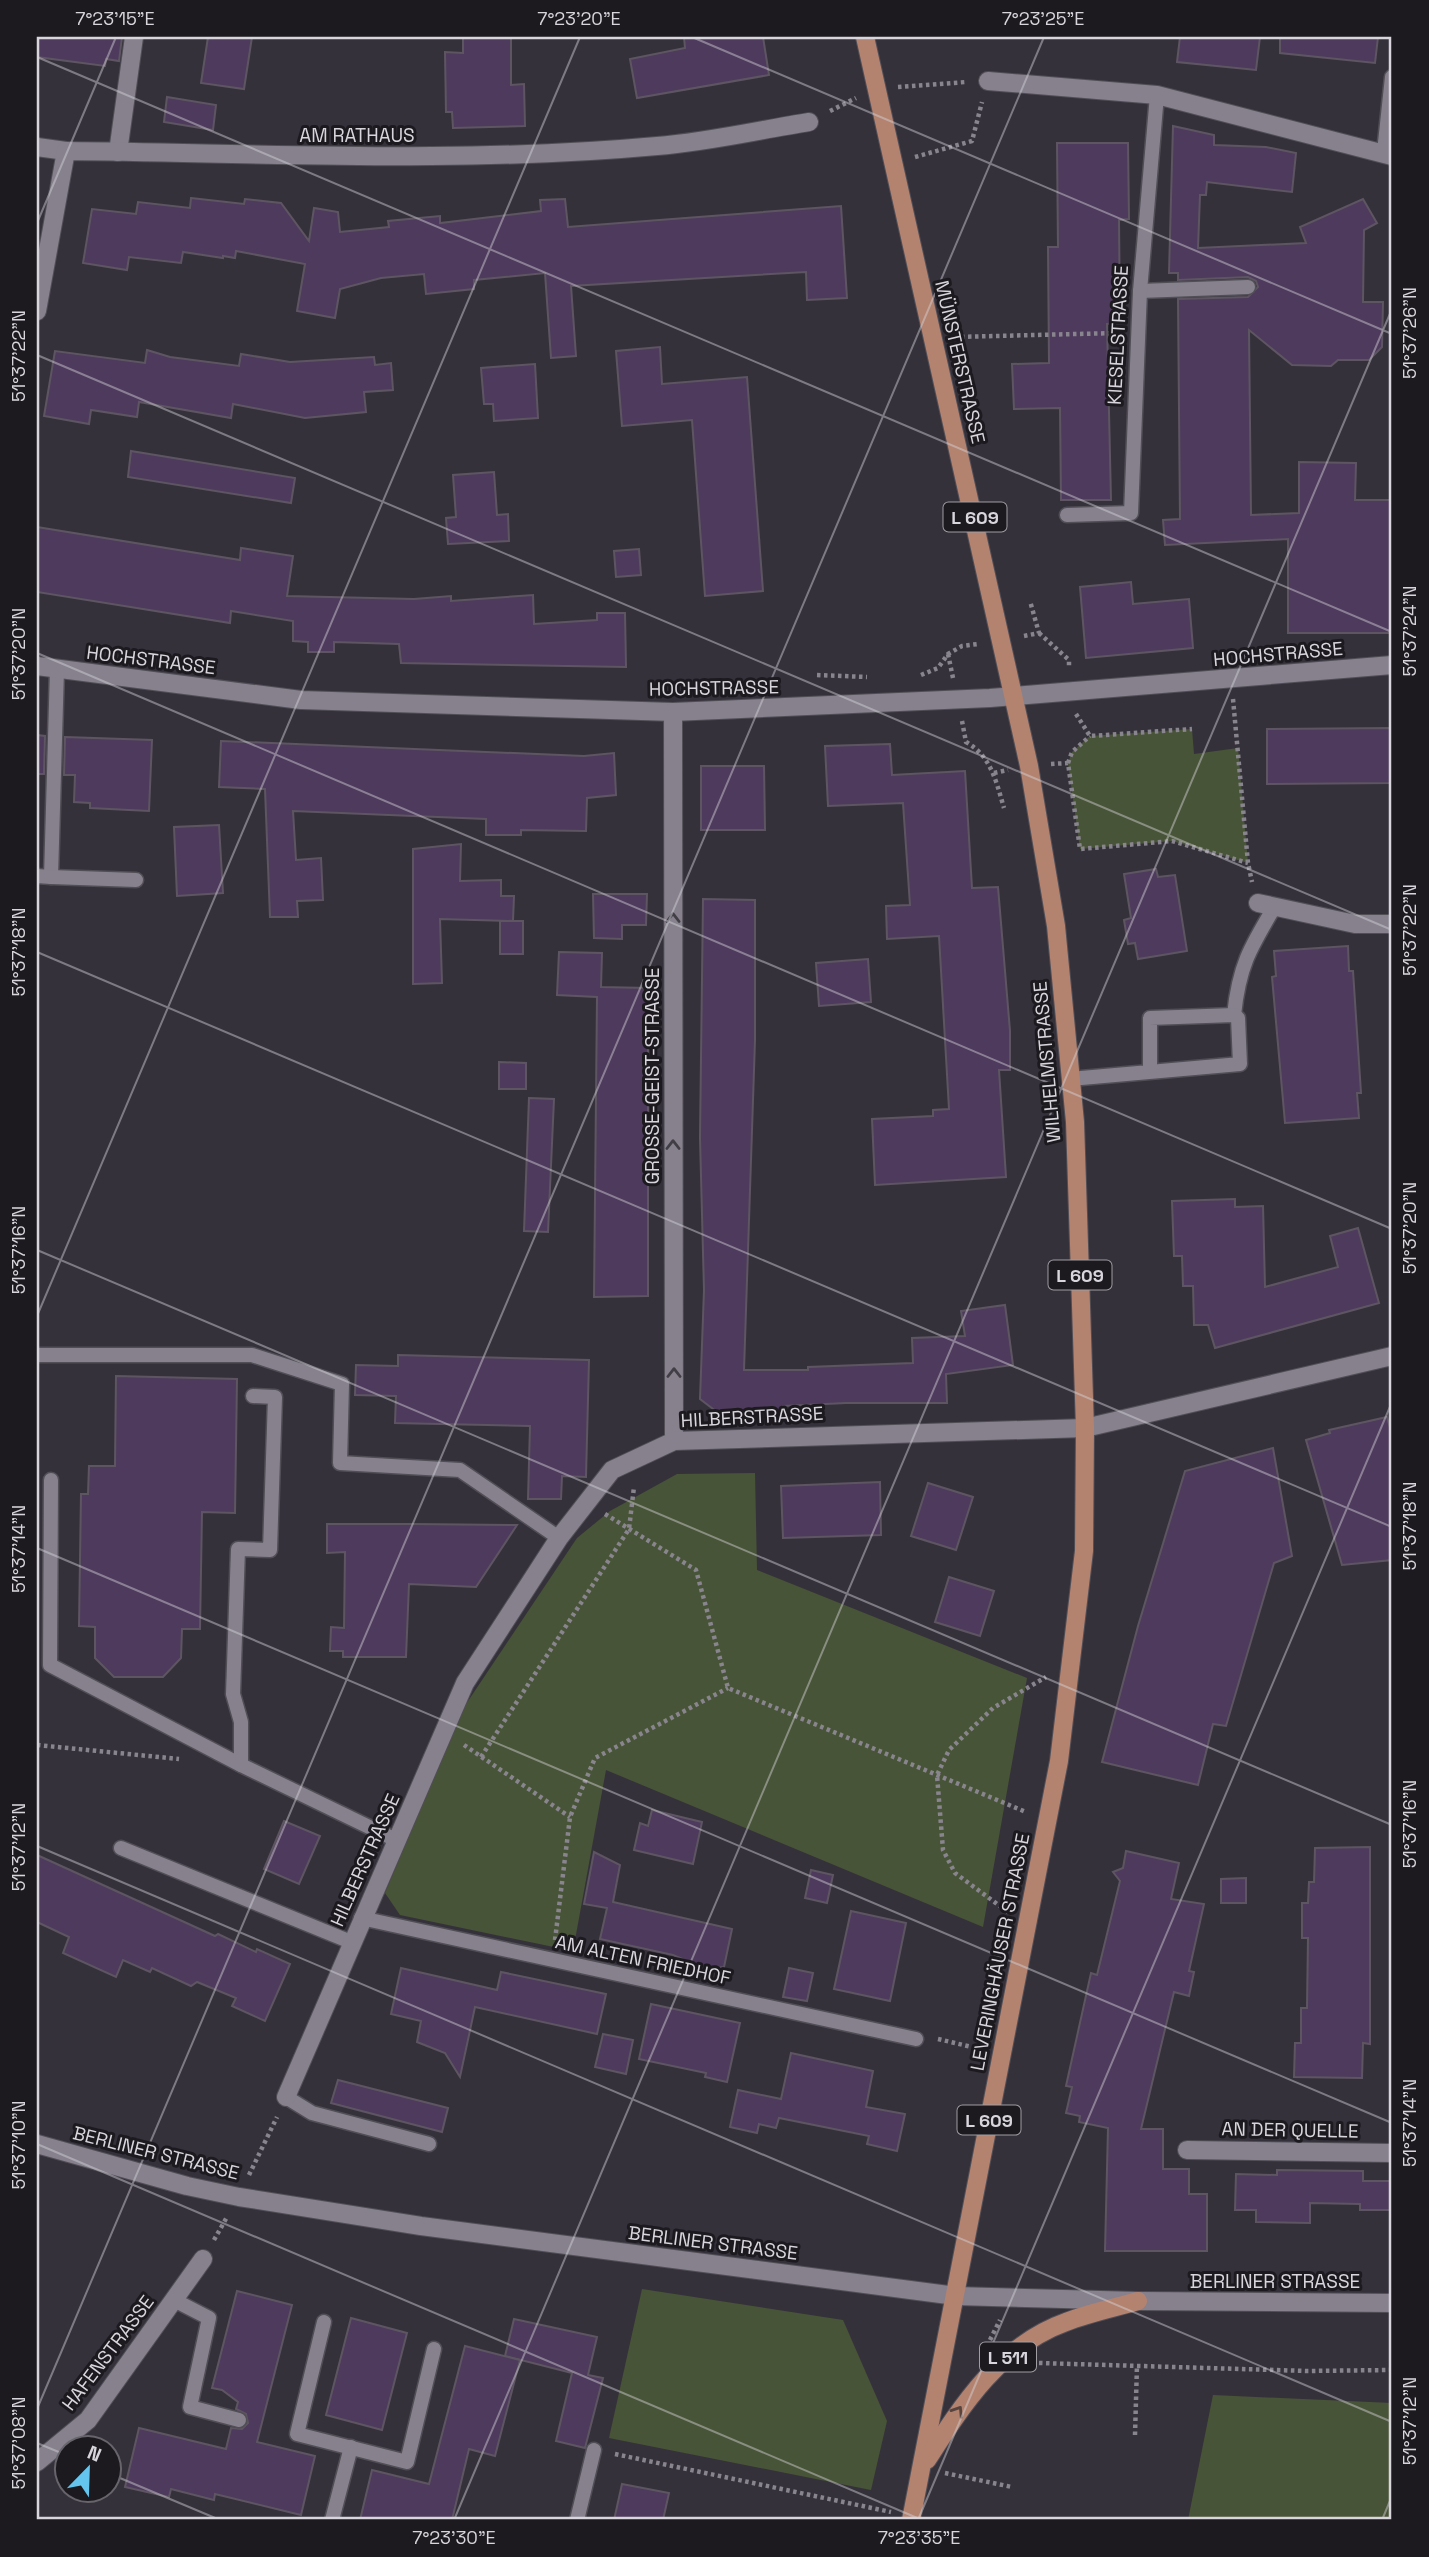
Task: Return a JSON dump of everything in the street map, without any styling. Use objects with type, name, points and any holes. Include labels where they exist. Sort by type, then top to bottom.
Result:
[{"type":"main road","name":"MÜNSTERSTRASSE","points":[[864,37],[1014,697]]},
{"type":"main road","name":"WILHELMSTRASSE","points":[[1014,697],[1056,926],[1075,1122],[1085,1428]]},
{"type":"main road","name":"LEVERINGHÄUSER STRASSE","points":[[911,2518],[1059,1761],[1084,1551],[1085,1428]]},
{"type":"main road","name":"L 511","points":[[921,2469],[966,2399],[1015,2350],[1064,2322],[1138,2301]]},
{"type":"street","points":[[118,152],[134,37]]},
{"type":"street","points":[[988,81],[1157,95],[1388,154]]},
{"type":"street","name":"AM RATHAUS","points":[[37,147],[66,151],[318,157],[517,156],[660,146],[809,122]]},
{"type":"street","points":[[37,311],[66,151]]},
{"type":"street","name":"HOCHSTRASSE","points":[[37,666],[301,700],[673,712],[1014,697],[1392,665]]},
{"type":"street","name":"GROSSE-GEIST-STRASSE","points":[[673,712],[674,1441]]},
{"type":"street","points":[[1266,905],[1355,923],[1392,924]]},
{"type":"street","name":"HILBERSTRASSE","points":[[286,2097],[361,1918],[465,1683],[559,1538],[612,1470],[674,1441],[1085,1428],[1392,1356]]},
{"type":"street","name":"BERLINER STRASSE","points":[[37,2144],[239,2197],[421,2226],[956,2296],[1392,2303]]},
{"type":"street","name":"AN DER QUELLE","points":[[1187,2150],[1392,2153]]},
{"type":"street","name":"HAFENSTRASSE","points":[[37,2462],[88,2420],[203,2259]]},
{"type":"lane","points":[[1388,154],[1392,77]]},
{"type":"lane","name":"KIESELSTRASSE","points":[[1067,515],[1131,513],[1140,291],[1157,95]]},
{"type":"lane","points":[[1140,291],[1248,287]]},
{"type":"lane","points":[[57,669],[44,876],[136,880]]},
{"type":"lane","points":[[1234,1015],[1238,980],[1266,905]]},
{"type":"lane","points":[[1070,1079],[1240,1064],[1239,1020],[1234,1015],[1150,1018],[1150,1070]]},
{"type":"lane","points":[[37,1355],[252,1354],[300,1368],[342,1384],[340,1463],[460,1470],[559,1538]]},
{"type":"lane","points":[[241,1765],[241,1722],[233,1694],[237,1549],[270,1550],[275,1397],[253,1396]]},
{"type":"lane","points":[[51,1480],[50,1665],[241,1765],[396,1840]]},
{"type":"lane","points":[[121,1848],[351,1942]]},
{"type":"lane","name":"AM ALTEN FRIEDHOF","points":[[361,1918],[916,2039]]},
{"type":"lane","points":[[286,2097],[312,2113],[429,2144]]},
{"type":"lane","points":[[174,2300],[209,2318],[190,2407],[239,2420]]},
{"type":"lane","points":[[324,2322],[297,2434],[407,2462],[434,2349]]},
{"type":"lane","points":[[332,2520],[351,2448]]},
{"type":"lane","points":[[577,2520],[594,2450]]},
{"type":"path","points":[[809,122],[876,88],[988,81],[972,141],[894,163]]},
{"type":"path","points":[[933,337],[1139,332]]},
{"type":"path","points":[[911,679],[939,668],[948,654],[962,646],[1039,633],[1030,601]]},
{"type":"path","points":[[948,654],[966,742],[981,750],[994,773],[1004,808]]},
{"type":"path","points":[[817,675],[871,677]]},
{"type":"path","points":[[1080,849],[1172,841],[1248,863],[1232,679]]},
{"type":"path","points":[[1069,763],[1072,752],[1090,736]]},
{"type":"path","points":[[481,1757],[629,1529],[637,1458]]},
{"type":"path","points":[[587,1502],[696,1570],[728,1688]]},
{"type":"path","points":[[1026,1925],[955,1873],[943,1850],[937,1775],[949,1750],[993,1708],[1071,1662]]},
{"type":"path","points":[[728,1688],[1047,1820]]},
{"type":"path","points":[[553,1960],[570,1817],[595,1758],[728,1688]]},
{"type":"path","points":[[444,1731],[570,1817]]},
{"type":"path","points":[[37,1745],[186,1759]]},
{"type":"path","points":[[916,2039],[940,2039],[1001,2054]]},
{"type":"path","points":[[998,2367],[983,2353],[1012,2298]]},
{"type":"path","points":[[1030,2363],[1308,2371],[1392,2370]]},
{"type":"path","points":[[1135,2435],[1137,2365]]},
{"type":"path","points":[[594,2450],[911,2518]]},
{"type":"path","points":[[921,2469],[1012,2487]]},
{"type":"green space","points":[[1192,729],[1194,754],[1238,748],[1248,863],[1172,841],[1080,849],[1068,763],[1072,752],[1090,736]]},
{"type":"green space","points":[[755,1473],[757,1570],[1027,1678],[983,1927],[606,1770],[573,1951],[400,1915],[385,1893],[462,1710],[577,1538],[610,1511],[677,1474]]},
{"type":"green space","points":[[642,2289],[843,2320],[887,2421],[871,2490],[609,2438]]},
{"type":"green space","points":[[1213,2395],[1392,2403],[1392,2520],[1188,2520]]},
{"type":"building","points":[[37,37],[122,37],[119,61],[106,59],[105,66],[37,57]]},
{"type":"building","points":[[208,37],[252,37],[244,89],[201,83]]},
{"type":"building","points":[[463,37],[511,37],[511,85],[524,84],[525,126],[453,128],[452,112],[446,112],[445,52],[463,53]]},
{"type":"building","points":[[684,37],[763,37],[769,75],[637,98],[630,59],[685,48]]},
{"type":"building","points":[[1180,37],[1260,37],[1256,70],[1177,62]]},
{"type":"building","points":[[1280,37],[1378,37],[1375,63],[1280,53]]},
{"type":"building","points":[[167,97],[216,105],[213,130],[164,122]]},
{"type":"building","points":[[1173,126],[1214,135],[1214,145],[1266,147],[1296,153],[1292,192],[1207,182],[1206,195],[1200,195],[1198,248],[1306,243],[1300,227],[1363,199],[1377,223],[1364,230],[1363,302],[1383,302],[1382,347],[1369,360],[1338,360],[1331,366],[1292,365],[1249,330],[1251,515],[1299,513],[1299,462],[1356,463],[1355,500],[1392,500],[1392,633],[1288,633],[1288,539],[1165,545],[1163,520],[1180,519],[1178,299],[1248,297],[1258,287],[1256,281],[1248,277],[1178,280],[1178,273],[1169,273]]},
{"type":"building","points":[[1057,143],[1128,143],[1129,219],[1119,220],[1120,323],[1107,324],[1111,500],[1061,500],[1060,408],[1014,409],[1012,364],[1049,363],[1048,247],[1058,247]]},
{"type":"building","points":[[191,198],[244,204],[245,199],[281,203],[309,241],[314,208],[338,212],[340,232],[389,227],[388,221],[440,216],[440,223],[541,211],[540,200],[565,199],[568,227],[841,206],[847,298],[807,300],[806,272],[571,286],[576,356],[551,358],[545,273],[474,280],[474,289],[426,294],[424,274],[381,278],[340,289],[335,318],[297,311],[305,264],[236,251],[235,258],[183,252],[181,263],[129,257],[127,270],[83,263],[92,209],[136,214],[138,202],[190,208]]},
{"type":"building","points":[[660,347],[662,384],[747,377],[763,591],[705,596],[692,420],[622,426],[616,351]]},
{"type":"building","points":[[147,350],[170,357],[239,366],[241,354],[290,362],[374,357],[375,365],[391,363],[393,390],[364,392],[366,412],[305,418],[233,404],[231,418],[139,402],[137,417],[91,410],[89,424],[44,416],[55,351],[145,363]]},
{"type":"building","points":[[535,364],[538,418],[494,421],[493,404],[484,404],[481,368]]},
{"type":"building","points":[[131,451],[295,478],[291,503],[128,477]]},
{"type":"building","points":[[494,472],[497,515],[508,514],[509,541],[448,544],[446,518],[456,517],[453,475]]},
{"type":"building","points":[[37,527],[240,560],[241,548],[293,556],[287,596],[414,599],[451,596],[451,601],[533,595],[534,624],[597,620],[597,613],[625,613],[626,667],[401,663],[399,644],[334,642],[334,652],[308,652],[308,642],[293,641],[293,621],[231,611],[230,623],[37,592]]},
{"type":"building","points":[[639,549],[641,575],[616,577],[614,551]]},
{"type":"building","points":[[1131,582],[1133,604],[1189,599],[1193,648],[1086,658],[1080,587]]},
{"type":"building","points":[[1391,728],[1391,783],[1267,784],[1267,729]]},
{"type":"building","points":[[37,735],[45,736],[44,774],[37,774]]},
{"type":"building","points":[[65,737],[152,740],[149,811],[90,808],[90,803],[74,802],[75,775],[64,775]]},
{"type":"building","points":[[221,741],[584,756],[614,753],[616,795],[587,798],[586,831],[521,830],[521,835],[486,835],[486,819],[293,811],[296,860],[321,858],[323,900],[297,901],[298,917],[270,917],[265,789],[219,787]]},
{"type":"building","points":[[890,744],[892,775],[965,771],[972,888],[998,887],[1010,1031],[1010,1070],[999,1070],[1006,1177],[875,1185],[872,1119],[933,1116],[933,1110],[949,1109],[939,936],[887,939],[886,906],[910,905],[903,803],[828,806],[825,746]]},
{"type":"building","points":[[701,766],[764,766],[765,830],[701,830]]},
{"type":"building","points":[[219,825],[223,893],[177,896],[174,827]]},
{"type":"building","points":[[461,844],[460,881],[501,880],[501,896],[514,896],[513,921],[440,919],[442,983],[413,984],[413,849]]},
{"type":"building","points":[[1156,869],[1158,877],[1175,875],[1187,951],[1138,959],[1135,943],[1128,944],[1124,920],[1131,918],[1124,874]]},
{"type":"building","points":[[593,894],[647,894],[646,925],[622,925],[622,939],[594,938]]},
{"type":"building","points":[[703,899],[755,900],[755,1040],[744,1370],[808,1370],[808,1367],[913,1363],[912,1338],[965,1336],[961,1311],[1005,1305],[1013,1365],[946,1374],[947,1403],[846,1403],[783,1406],[783,1411],[717,1412],[700,1399],[704,1290],[700,1138]]},
{"type":"building","points":[[500,921],[523,921],[523,954],[500,954]]},
{"type":"building","points":[[1348,946],[1349,971],[1353,971],[1361,1093],[1357,1093],[1359,1118],[1285,1123],[1272,977],[1276,976],[1274,951]]},
{"type":"building","points":[[559,952],[602,953],[601,987],[648,988],[648,1296],[594,1297],[597,997],[557,995]]},
{"type":"building","points":[[868,959],[871,1002],[819,1006],[816,963]]},
{"type":"building","points":[[499,1062],[526,1063],[526,1089],[499,1089]]},
{"type":"building","points":[[529,1098],[554,1099],[548,1232],[524,1231]]},
{"type":"building","points":[[1235,1199],[1235,1207],[1263,1206],[1265,1287],[1338,1267],[1330,1236],[1358,1228],[1379,1303],[1215,1348],[1208,1325],[1194,1325],[1193,1286],[1183,1286],[1182,1256],[1174,1256],[1172,1201]]},
{"type":"building","points":[[398,1355],[589,1360],[586,1477],[562,1476],[561,1499],[528,1499],[530,1426],[395,1423],[396,1396],[355,1395],[356,1365],[398,1366]]},
{"type":"building","points":[[116,1376],[237,1379],[235,1513],[202,1512],[200,1629],[182,1629],[181,1658],[163,1677],[114,1677],[95,1658],[95,1627],[79,1626],[81,1494],[88,1494],[89,1466],[115,1466]]},
{"type":"building","points":[[1387,1417],[1392,1435],[1392,1560],[1342,1565],[1306,1440],[1330,1433],[1329,1430]]},
{"type":"building","points":[[1273,1448],[1292,1556],[1274,1563],[1226,1726],[1213,1724],[1198,1785],[1102,1762],[1138,1626],[1185,1471]]},
{"type":"building","points":[[880,1482],[881,1535],[783,1538],[781,1486]]},
{"type":"building","points":[[928,1483],[973,1497],[956,1550],[911,1536]]},
{"type":"building","points":[[327,1524],[517,1525],[476,1587],[409,1584],[406,1657],[343,1657],[343,1651],[330,1651],[331,1627],[344,1628],[345,1552],[327,1553]]},
{"type":"building","points":[[949,1577],[994,1591],[980,1636],[935,1622]]},
{"type":"building","points":[[652,1810],[702,1822],[693,1864],[634,1850],[640,1823],[648,1826]]},
{"type":"building","points":[[284,1821],[320,1836],[299,1884],[264,1869]]},
{"type":"building","points":[[1370,1847],[1370,2044],[1363,2043],[1362,2078],[1294,2077],[1295,2043],[1301,2043],[1301,2008],[1307,2008],[1308,1938],[1302,1938],[1302,1903],[1308,1903],[1309,1882],[1314,1882],[1315,1848]]},
{"type":"building","points":[[1126,1851],[1179,1863],[1171,1899],[1204,1904],[1189,1971],[1194,1972],[1189,1996],[1174,1992],[1141,2129],[1163,2129],[1163,2169],[1189,2169],[1189,2194],[1207,2194],[1207,2251],[1105,2251],[1108,2128],[1079,2122],[1080,2116],[1066,2113],[1072,2087],[1066,2086],[1091,1973],[1097,1975],[1120,1881],[1113,1872],[1123,1868]]},
{"type":"building","points":[[594,1852],[620,1865],[613,1902],[732,1929],[724,1967],[706,1969],[673,1955],[600,1939],[607,1908],[584,1904]]},
{"type":"building","points":[[37,1855],[215,1936],[218,1934],[290,1964],[265,2021],[232,2006],[236,1998],[197,1982],[191,1986],[152,1968],[150,1972],[123,1960],[116,1977],[63,1953],[69,1937],[37,1922]]},
{"type":"building","points":[[811,1870],[833,1875],[827,1903],[805,1898]]},
{"type":"building","points":[[1246,1878],[1246,1903],[1221,1903],[1221,1879]]},
{"type":"building","points":[[851,1911],[906,1923],[890,2001],[834,1989]]},
{"type":"building","points":[[401,1968],[497,1990],[501,1972],[606,1994],[597,2034],[475,2007],[460,2077],[445,2053],[417,2042],[421,2021],[391,2014]]},
{"type":"building","points":[[789,1968],[813,1973],[807,2001],[783,1997]]},
{"type":"building","points":[[651,2004],[740,2023],[727,2082],[705,2077],[706,2073],[639,2059]]},
{"type":"building","points":[[603,2034],[633,2040],[626,2074],[595,2067]]},
{"type":"building","points":[[791,2053],[873,2071],[866,2107],[905,2114],[897,2151],[867,2144],[869,2136],[779,2118],[776,2128],[759,2124],[757,2133],[730,2127],[738,2090],[781,2099]]},
{"type":"building","points":[[338,2080],[448,2108],[442,2132],[331,2103]]},
{"type":"building","points":[[1277,2170],[1363,2171],[1363,2181],[1392,2181],[1392,2210],[1360,2210],[1360,2204],[1310,2203],[1310,2223],[1256,2222],[1256,2210],[1235,2210],[1236,2174],[1277,2175]]},
{"type":"building","points":[[237,2291],[292,2305],[257,2442],[315,2456],[301,2515],[215,2494],[214,2500],[171,2489],[169,2497],[125,2487],[139,2428],[226,2449],[231,2428],[242,2429],[248,2423],[246,2414],[236,2409],[238,2402],[222,2390],[212,2388]]},
{"type":"building","points":[[351,2318],[407,2333],[382,2430],[326,2415]]},
{"type":"building","points":[[514,2319],[597,2337],[588,2375],[603,2378],[585,2448],[556,2441],[572,2373],[505,2356]]},
{"type":"building","points":[[465,2346],[520,2360],[495,2456],[469,2449],[452,2520],[360,2520],[372,2470],[429,2484]]},
{"type":"building","points":[[622,2484],[669,2493],[663,2520],[614,2520]]}]
